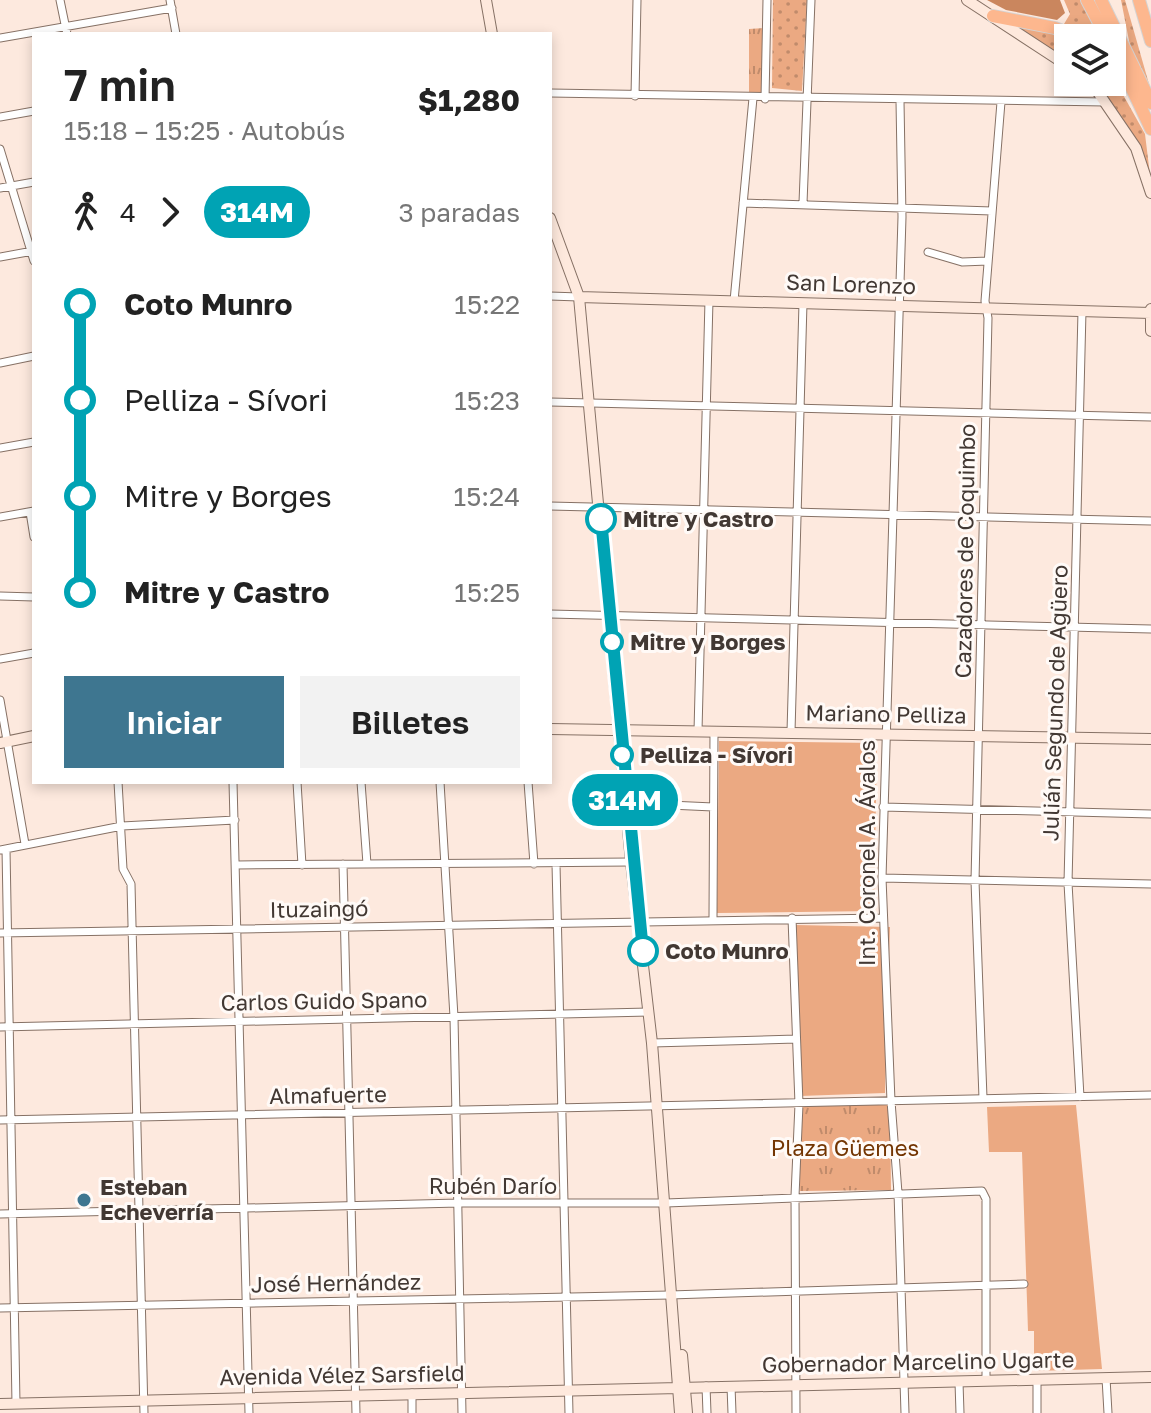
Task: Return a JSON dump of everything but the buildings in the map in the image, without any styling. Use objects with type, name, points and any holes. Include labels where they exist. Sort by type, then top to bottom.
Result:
[{"type":"highway","points":[[1087,0],[1100,24]]},
{"type":"highway","points":[[1101,0],[1151,103]]},
{"type":"highway","points":[[1139,0],[1151,41]]},
{"type":"highway","points":[[993,16],[1054,28]]},
{"type":"highway","points":[[1126,77],[1148,123]]},
{"type":"highway","points":[[1126,89],[1148,123]]},
{"type":"main road","points":[[486,0],[492,32]]},
{"type":"main road","points":[[967,0],[1054,57]]},
{"type":"main road","points":[[1102,96],[1136,148],[1151,193]]},
{"type":"main road","points":[[553,232],[579,297],[631,862],[649,1012],[666,1205],[671,1214],[673,1295],[687,1413]]},
{"type":"main road","name":"San Lorenzo","points":[[579,297],[1151,311]]},
{"type":"main road","points":[[1151,311],[1151,331]]},
{"type":"main road","name":"Mariano Pelliza","points":[[552,729],[1151,739]]},
{"type":"main road","points":[[4,742],[32,736]]},
{"type":"main road","name":"Gobernador Marcelino Ugarte","points":[[682,1387],[1151,1377]]},
{"type":"main road","points":[[680,1413],[682,1387]]},
{"type":"main road","name":"Avenida Vélez Sarsfield","points":[[0,1404],[682,1387]]},
{"type":"street","points":[[60,0],[66,30],[171,4],[176,32]]},
{"type":"street","points":[[635,96],[637,0]]},
{"type":"street","points":[[765,99],[767,0]]},
{"type":"street","points":[[803,203],[811,0]]},
{"type":"street","points":[[0,38],[32,34]]},
{"type":"street","points":[[552,93],[765,99],[1107,102]]},
{"type":"street","points":[[734,301],[753,98]]},
{"type":"street","name":"Int. Coronel A. Ávalos","points":[[900,101],[901,208],[890,515],[882,918],[898,1193],[905,1413]]},
{"type":"street","name":"Cazadores de Coquimbo","points":[[983,1098],[975,881],[988,261],[1001,102]]},
{"type":"street","points":[[0,117],[32,111]]},
{"type":"street","points":[[0,149],[32,251],[0,257]]},
{"type":"street","points":[[0,188],[32,182]]},
{"type":"street","points":[[743,203],[992,211]]},
{"type":"street","points":[[928,252],[962,262],[988,261]]},
{"type":"street","name":"San Lorenzo","points":[[552,296],[579,297]]},
{"type":"street","points":[[698,731],[709,300]]},
{"type":"street","points":[[791,732],[803,303]]},
{"type":"street","name":"Julián Segundo de Agüero","points":[[1080,1097],[1068,883],[1082,311]]},
{"type":"street","points":[[0,363],[32,356]]},
{"type":"street","points":[[552,402],[1151,417]]},
{"type":"street","points":[[0,448],[32,442]]},
{"type":"street","points":[[552,506],[1151,521]]},
{"type":"street","points":[[0,517],[32,512]]},
{"type":"street","points":[[0,596],[32,597]]},
{"type":"street","points":[[552,614],[1151,629]]},
{"type":"street","points":[[0,659],[32,653]]},
{"type":"street","points":[[0,700],[4,742],[25,844]]},
{"type":"street","points":[[713,919],[714,731]]},
{"type":"street","points":[[118,784],[123,869],[131,884],[144,1413]]},
{"type":"street","points":[[233,784],[249,1413]]},
{"type":"street","points":[[297,784],[302,865]]},
{"type":"street","points":[[361,784],[367,864]]},
{"type":"street","points":[[440,784],[454,1017],[462,1413]]},
{"type":"street","points":[[528,784],[534,864]]},
{"type":"street","points":[[626,803],[713,807]]},
{"type":"street","points":[[883,807],[1151,814]]},
{"type":"street","points":[[16,1403],[3,850],[122,826],[235,820]]},
{"type":"street","points":[[237,865],[631,862]]},
{"type":"street","points":[[343,864],[356,1413]]},
{"type":"street","points":[[556,864],[569,1413]]},
{"type":"street","points":[[882,878],[1151,884]]},
{"type":"street","points":[[792,918],[799,1104],[795,1196],[796,1413]]},
{"type":"street","name":"Ituzaingó","points":[[4,933],[882,918]]},
{"type":"street","name":"Carlos Guido Spano","points":[[0,1027],[649,1012]]},
{"type":"street","points":[[652,1043],[796,1039]]},
{"type":"street","name":"Almafuerte","points":[[0,1120],[1151,1095]]},
{"type":"street","name":"Rubén Darío","points":[[0,1214],[459,1203],[666,1205],[795,1196],[985,1193],[988,1286]]},
{"type":"street","name":"José Hernández","points":[[0,1308],[673,1295],[1024,1284]]},
{"type":"street","points":[[986,1381],[988,1286]]},
{"type":"street","points":[[1106,1378],[1108,1413]]},
{"type":"street","points":[[1037,1380],[1037,1413]]},
{"type":"street","points":[[959,1382],[960,1413]]},
{"type":"street","points":[[706,1386],[707,1413]]},
{"type":"street","points":[[731,1386],[732,1413]]},
{"type":"street","points":[[412,1393],[412,1413]]},
{"type":"green space","points":[[773,0],[807,0],[802,91],[772,88]]},
{"type":"green space","points":[[1064,0],[1081,0],[1092,24],[1064,24],[1070,14]]},
{"type":"green space","points":[[1121,0],[1125,0],[1151,91],[1131,51]]},
{"type":"green space","points":[[1014,24],[1054,34],[1054,51]]},
{"type":"green space","points":[[766,28],[765,99],[749,98],[749,29]]},
{"type":"green space","points":[[1106,96],[1124,96],[1145,134],[1151,183],[1139,146]]},
{"type":"green space","points":[[719,741],[877,743],[874,911],[717,913]]},
{"type":"green space","points":[[796,925],[890,927],[885,1093],[800,1096]]},
{"type":"green space","name":"Plaza Güemes","points":[[890,1104],[891,1190],[800,1191],[799,1105]]},
{"type":"green space","points":[[1076,1105],[1102,1369],[1034,1371],[1034,1331],[1028,1331],[1022,1152],[989,1152],[987,1107]]},
{"type":"shaded area","points":[[987,0],[1060,0],[1065,13],[1057,20],[1006,10]]},
{"type":"bus line","name":"314M","points":[[601,519],[631,862],[643,951]]},
{"type":"place","name":"Mitre y Castro","points":[[601,519]]},
{"type":"place","name":"Mitre y Borges","points":[[612,642]]},
{"type":"place","name":"Pelliza - Sívori","points":[[622,755]]},
{"type":"place","name":"Coto Munro","points":[[643,951]]},
{"type":"place","name":"Esteban Echeverría","points":[[84,1200]]}]
